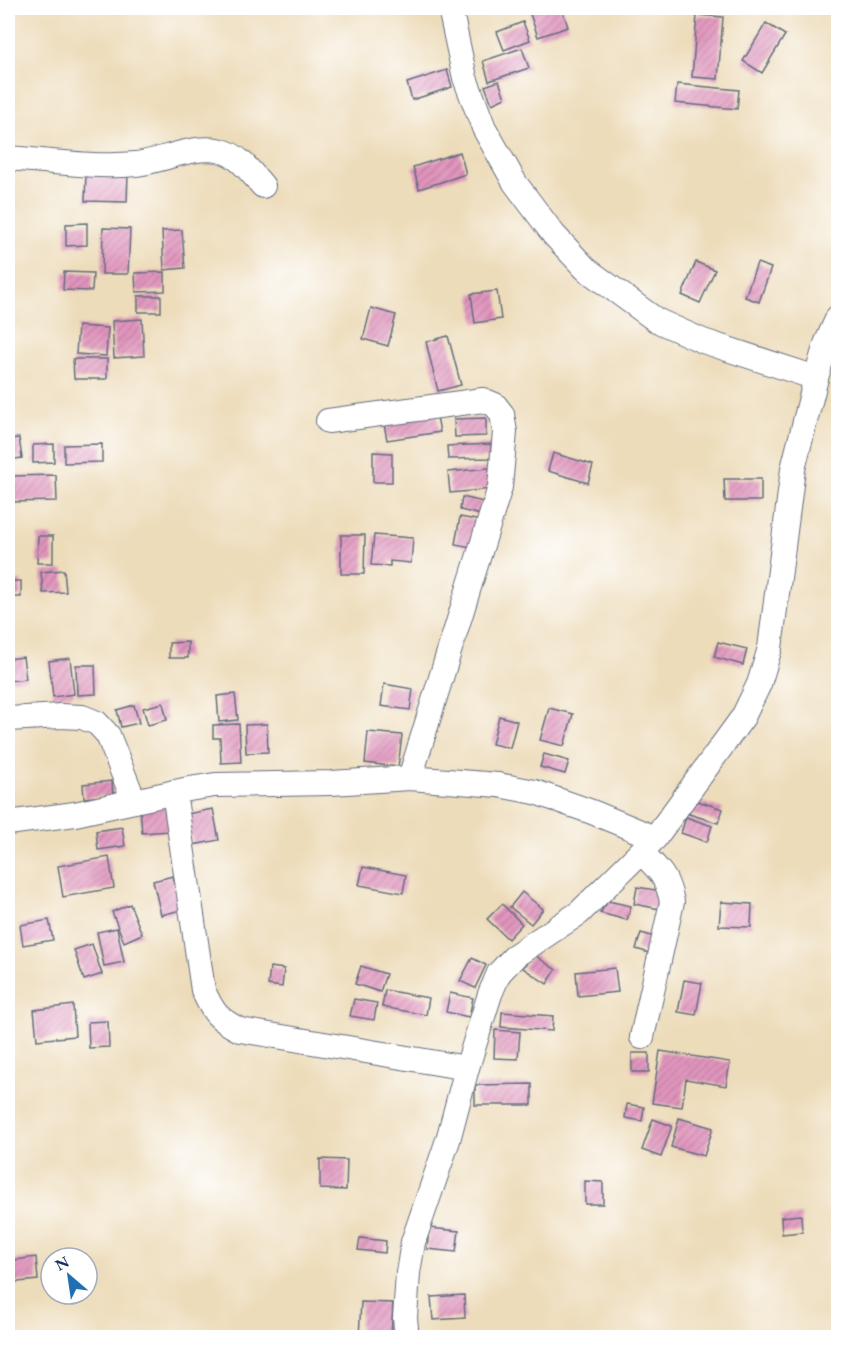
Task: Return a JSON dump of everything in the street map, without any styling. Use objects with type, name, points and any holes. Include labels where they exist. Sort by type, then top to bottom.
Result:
[{"type":"street","points":[[450,8],[465,78],[484,128],[515,183],[554,235],[586,269],[656,320],[703,341],[816,378]]},
{"type":"street","points":[[8,158],[117,165],[138,164],[201,151],[223,151],[244,164],[263,186]]},
{"type":"street","points":[[407,1338],[405,1318],[413,1242],[448,1140],[467,1068],[490,994],[499,973],[516,955],[579,913],[648,845],[743,717],[759,684],[770,648],[794,469],[816,378],[826,344],[838,317]]},
{"type":"street","points":[[328,421],[483,400],[495,405],[502,414],[505,432],[500,487],[410,778]]},
{"type":"street","points":[[8,719],[72,716],[97,723],[108,735],[134,801]]},
{"type":"street","points":[[8,823],[75,814],[215,785],[331,783],[410,778],[488,784],[535,792],[582,808],[648,845],[657,868],[668,884],[672,902],[642,1036]]},
{"type":"street","points":[[174,792],[203,990],[211,1007],[222,1021],[240,1030],[467,1068]]},
{"type":"building","points":[[528,8],[562,8],[568,27],[538,37]]},
{"type":"building","points":[[697,15],[723,17],[718,79],[692,77]]},
{"type":"building","points":[[523,22],[530,40],[504,50],[497,32]]},
{"type":"building","points":[[766,23],[785,35],[762,73],[743,61]]},
{"type":"building","points":[[522,48],[529,68],[489,81],[483,61]]},
{"type":"building","points":[[447,70],[452,87],[412,100],[407,83]]},
{"type":"building","points":[[499,81],[505,98],[492,104],[485,86]]},
{"type":"building","points":[[677,84],[739,90],[737,109],[675,103]]},
{"type":"building","points":[[460,152],[466,174],[419,189],[413,167]]},
{"type":"building","points":[[86,172],[128,173],[127,202],[85,201]]},
{"type":"building","points":[[87,223],[87,245],[66,246],[66,224]]},
{"type":"building","points":[[103,228],[130,229],[128,274],[102,274]]},
{"type":"building","points":[[182,230],[185,268],[164,270],[162,231]]},
{"type":"building","points":[[696,262],[715,270],[700,303],[682,295]]},
{"type":"building","points":[[757,263],[771,268],[759,302],[745,297]]},
{"type":"building","points":[[64,272],[93,273],[92,291],[63,290]]},
{"type":"building","points":[[165,272],[165,291],[136,292],[135,273]]},
{"type":"building","points":[[497,291],[501,319],[475,323],[471,294]]},
{"type":"building","points":[[138,296],[161,296],[161,312],[138,312]]},
{"type":"building","points":[[371,308],[396,315],[388,346],[363,339]]},
{"type":"building","points":[[142,319],[144,356],[114,358],[112,321]]},
{"type":"building","points":[[78,326],[108,328],[106,356],[76,354]]},
{"type":"building","points":[[448,336],[461,385],[438,391],[426,342]]},
{"type":"building","points":[[73,359],[107,359],[107,379],[74,379]]},
{"type":"building","points":[[436,411],[440,432],[387,440],[383,419]]},
{"type":"building","points":[[486,418],[486,436],[455,437],[454,419]]},
{"type":"building","points":[[19,438],[22,458],[8,460],[8,439]]},
{"type":"building","points":[[54,444],[54,462],[33,463],[33,445]]},
{"type":"building","points":[[102,444],[102,462],[64,463],[64,445]]},
{"type":"building","points":[[491,444],[491,458],[448,459],[447,446]]},
{"type":"building","points":[[373,452],[392,453],[392,482],[373,482]]},
{"type":"building","points":[[553,453],[593,465],[588,483],[548,471]]},
{"type":"building","points":[[489,468],[491,489],[450,493],[448,472]]},
{"type":"building","points":[[56,475],[57,501],[8,502],[8,476]]},
{"type":"building","points":[[724,479],[761,479],[761,501],[725,501]]},
{"type":"building","points":[[462,497],[484,502],[481,515],[460,510]]},
{"type":"building","points":[[460,517],[477,520],[471,547],[455,544]]},
{"type":"building","points":[[341,535],[365,535],[364,574],[341,574]]},
{"type":"building","points":[[374,535],[413,538],[411,563],[390,561],[390,566],[371,565]]},
{"type":"building","points":[[38,536],[53,536],[53,563],[37,563]]},
{"type":"building","points":[[64,570],[66,592],[43,593],[41,572]]},
{"type":"building","points":[[8,581],[21,581],[21,597],[8,597]]},
{"type":"building","points":[[188,642],[188,658],[169,658],[169,643]]},
{"type":"building","points":[[718,642],[747,649],[743,665],[714,657]]},
{"type":"building","points":[[23,657],[26,679],[8,681],[8,659]]},
{"type":"building","points":[[70,658],[74,694],[53,697],[49,661]]},
{"type":"building","points":[[76,665],[95,665],[96,694],[77,695]]},
{"type":"building","points":[[384,684],[413,689],[410,710],[381,706]]},
{"type":"building","points":[[235,694],[238,720],[219,722],[217,696]]},
{"type":"building","points":[[163,703],[167,720],[148,725],[143,708]]},
{"type":"building","points":[[134,705],[139,723],[121,727],[117,710]]},
{"type":"building","points":[[549,708],[573,714],[564,746],[540,740]]},
{"type":"building","points":[[499,716],[517,721],[510,748],[492,744]]},
{"type":"building","points":[[239,724],[241,762],[221,763],[220,738],[213,738],[213,725]]},
{"type":"building","points":[[267,724],[268,752],[246,753],[245,725]]},
{"type":"building","points":[[368,732],[402,735],[398,767],[365,763]]},
{"type":"building","points":[[544,754],[569,761],[565,774],[540,767]]},
{"type":"building","points":[[112,781],[113,795],[84,798],[83,784]]},
{"type":"building","points":[[694,800],[723,809],[718,823],[689,814]]},
{"type":"building","points":[[168,806],[170,831],[142,833],[140,808]]},
{"type":"building","points":[[213,809],[219,840],[193,845],[187,814]]},
{"type":"building","points":[[686,817],[712,826],[707,842],[681,833]]},
{"type":"building","points":[[122,827],[125,846],[98,850],[96,831]]},
{"type":"building","points":[[109,857],[114,888],[63,897],[58,866]]},
{"type":"building","points":[[363,867],[406,875],[403,893],[359,885]]},
{"type":"building","points":[[173,876],[181,910],[161,915],[153,881]]},
{"type":"building","points":[[637,887],[668,892],[665,910],[634,904]]},
{"type":"building","points":[[522,892],[543,909],[531,924],[510,907]]},
{"type":"building","points":[[608,901],[631,906],[627,920],[600,913]]},
{"type":"building","points":[[721,902],[752,904],[751,927],[719,926]]},
{"type":"building","points":[[130,904],[142,934],[124,942],[112,912]]},
{"type":"building","points":[[502,904],[522,924],[508,939],[487,919]]},
{"type":"building","points":[[49,920],[53,940],[23,945],[20,925]]},
{"type":"building","points":[[117,928],[124,962],[104,966],[97,932]]},
{"type":"building","points":[[641,933],[662,939],[656,955],[636,949]]},
{"type":"building","points":[[92,944],[102,974],[84,980],[74,950]]},
{"type":"building","points":[[533,954],[556,970],[547,984],[523,968]]},
{"type":"building","points":[[472,958],[486,965],[475,988],[460,981]]},
{"type":"building","points":[[361,966],[386,974],[380,992],[355,984]]},
{"type":"building","points":[[270,967],[284,969],[282,987],[268,985]]},
{"type":"building","points":[[615,968],[618,992],[578,996],[576,972]]},
{"type":"building","points":[[684,980],[702,983],[696,1015],[678,1012]]},
{"type":"building","points":[[385,990],[429,998],[426,1015],[382,1007]]},
{"type":"building","points":[[450,993],[473,998],[469,1017],[446,1012]]},
{"type":"building","points":[[354,999],[377,1003],[374,1020],[350,1016]]},
{"type":"building","points":[[73,1005],[75,1036],[37,1040],[34,1010]]},
{"type":"building","points":[[502,1012],[553,1016],[552,1031],[501,1027]]},
{"type":"building","points":[[108,1021],[109,1047],[89,1048],[88,1022]]},
{"type":"building","points":[[495,1030],[520,1032],[518,1059],[494,1058]]},
{"type":"building","points":[[660,1051],[730,1062],[726,1086],[686,1079],[682,1107],[652,1103]]},
{"type":"building","points":[[632,1053],[649,1053],[649,1072],[632,1072]]},
{"type":"building","points":[[532,1084],[532,1105],[475,1105],[475,1085]]},
{"type":"building","points":[[627,1104],[644,1107],[642,1121],[625,1118]]},
{"type":"building","points":[[679,1118],[713,1128],[704,1156],[671,1147]]},
{"type":"building","points":[[653,1119],[672,1126],[661,1157],[642,1150]]},
{"type":"building","points":[[320,1159],[347,1160],[346,1190],[320,1189]]},
{"type":"building","points":[[585,1181],[603,1182],[603,1204],[585,1204]]},
{"type":"building","points":[[801,1215],[802,1232],[782,1234],[781,1217]]},
{"type":"building","points":[[429,1228],[459,1231],[456,1252],[427,1249]]},
{"type":"building","points":[[360,1238],[386,1241],[385,1253],[358,1250]]},
{"type":"building","points":[[36,1257],[38,1280],[8,1283],[8,1261]]},
{"type":"building","points":[[464,1295],[465,1318],[433,1320],[431,1297]]},
{"type":"building","points":[[361,1302],[393,1303],[391,1338],[359,1337]]}]
